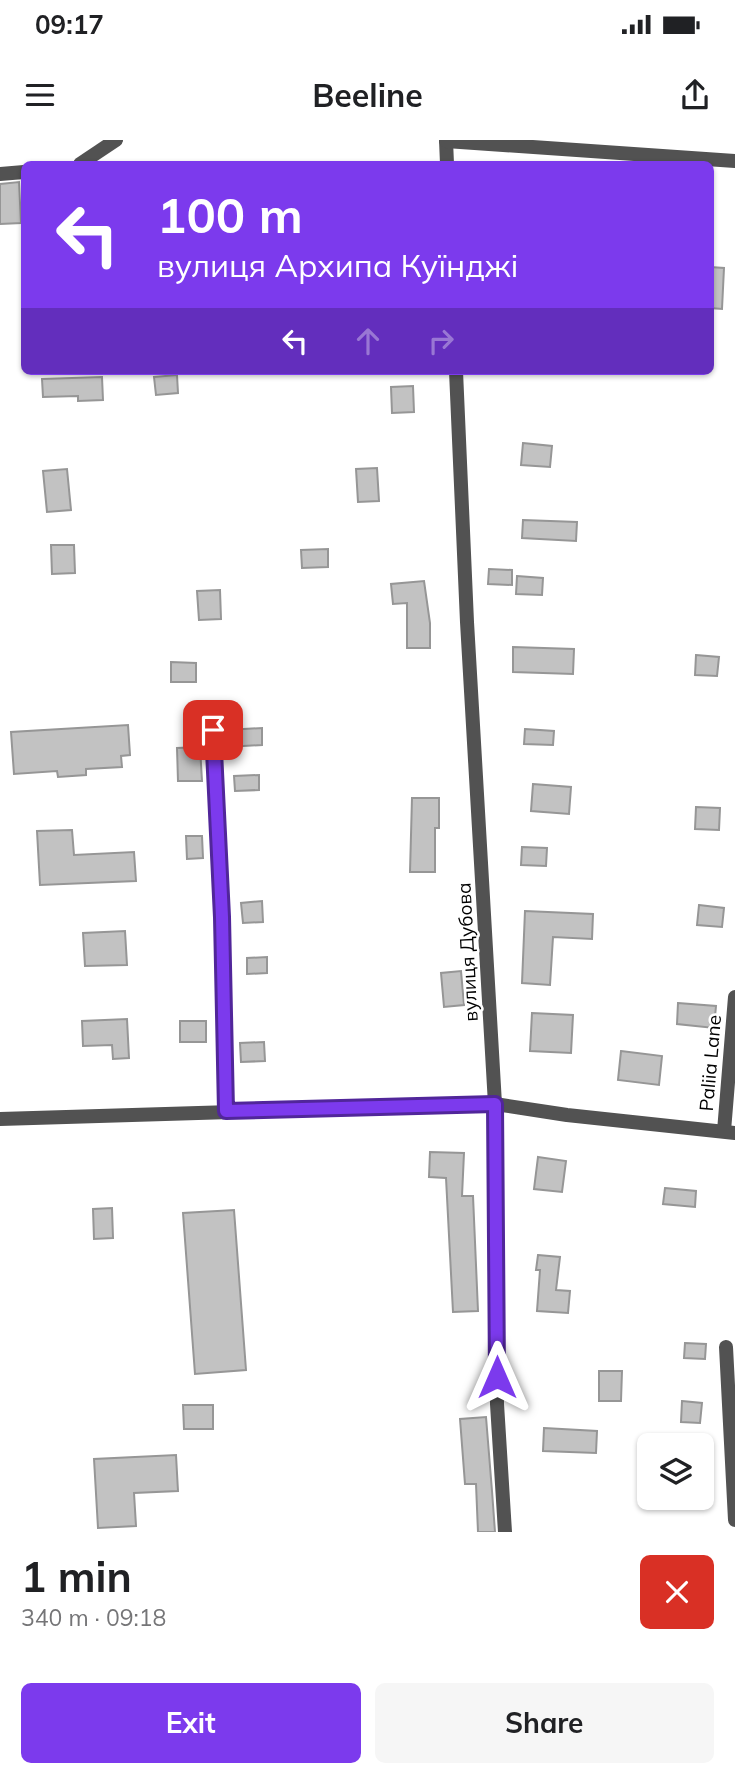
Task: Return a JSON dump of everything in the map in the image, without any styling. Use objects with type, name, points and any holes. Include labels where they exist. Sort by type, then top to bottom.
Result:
[{"type":"street","points":[[84,161],[116,140]]},
{"type":"street","points":[[447,161],[446,141],[735,161]]},
{"type":"street","points":[[0,174],[21,172]]},
{"type":"street","name":"вулиця Дубова","points":[[456,375],[467,622],[495,1104],[497,1404],[505,1532]]},
{"type":"street","points":[[213,730],[222,917],[226,1111]]},
{"type":"street","name":"Paliia Lane","points":[[730,1132],[735,997]]},
{"type":"street","points":[[0,1119],[495,1104],[567,1115],[730,1132]]},
{"type":"street","points":[[726,1348],[735,1520]]},
{"type":"building","points":[[19,182],[21,223],[0,224],[0,184]]},
{"type":"building","points":[[714,267],[724,268],[722,309],[714,308]]},
{"type":"building","points":[[177,375],[178,393],[156,395],[154,377]]},
{"type":"building","points":[[102,377],[103,400],[78,401],[78,396],[43,397],[42,379]]},
{"type":"building","points":[[413,386],[414,412],[392,413],[391,387]]},
{"type":"building","points":[[523,443],[552,446],[550,467],[521,465]]},
{"type":"building","points":[[377,468],[379,501],[358,502],[356,469]]},
{"type":"building","points":[[67,469],[71,510],[47,512],[43,471]]},
{"type":"building","points":[[523,520],[577,522],[576,541],[522,538]]},
{"type":"building","points":[[51,545],[74,545],[75,573],[52,574]]},
{"type":"building","points":[[328,549],[328,567],[302,568],[301,550]]},
{"type":"building","points":[[489,569],[512,570],[512,585],[488,584]]},
{"type":"building","points":[[517,576],[543,578],[542,595],[516,594]]},
{"type":"building","points":[[424,581],[430,623],[430,648],[407,648],[407,603],[393,604],[391,584]]},
{"type":"building","points":[[220,590],[221,619],[199,620],[197,591]]},
{"type":"building","points":[[513,647],[574,649],[573,674],[513,672]]},
{"type":"building","points":[[696,655],[719,657],[717,676],[695,675]]},
{"type":"building","points":[[171,662],[196,663],[196,682],[171,682]]},
{"type":"building","points":[[128,725],[130,755],[121,756],[122,767],[86,769],[86,775],[58,777],[57,771],[14,774],[11,732]]},
{"type":"building","points":[[262,728],[262,745],[227,747],[227,730]]},
{"type":"building","points":[[525,729],[554,731],[553,745],[524,744]]},
{"type":"building","points":[[200,747],[202,781],[178,781],[177,748]]},
{"type":"building","points":[[259,775],[259,790],[235,791],[234,776]]},
{"type":"building","points":[[533,784],[571,787],[569,814],[531,811]]},
{"type":"building","points":[[412,798],[439,798],[439,828],[435,828],[435,872],[410,872]]},
{"type":"building","points":[[696,807],[720,808],[719,830],[695,829]]},
{"type":"building","points":[[72,830],[74,855],[134,852],[136,881],[40,885],[37,831]]},
{"type":"building","points":[[186,836],[202,836],[203,858],[187,859]]},
{"type":"building","points":[[522,847],[547,848],[546,866],[521,865]]},
{"type":"building","points":[[262,901],[263,922],[243,923],[241,903]]},
{"type":"building","points":[[699,905],[724,908],[722,927],[697,925]]},
{"type":"building","points":[[525,911],[593,914],[592,939],[553,937],[550,985],[522,983]]},
{"type":"building","points":[[125,931],[127,965],[85,966],[83,933]]},
{"type":"building","points":[[267,957],[267,973],[247,974],[247,958]]},
{"type":"building","points":[[461,971],[464,1005],[444,1007],[441,973]]},
{"type":"building","points":[[678,1003],[716,1006],[714,1028],[677,1024]]},
{"type":"building","points":[[532,1013],[573,1015],[571,1053],[530,1051]]},
{"type":"building","points":[[127,1019],[129,1058],[113,1059],[112,1045],[83,1046],[82,1021]]},
{"type":"building","points":[[180,1021],[206,1021],[206,1042],[180,1042]]},
{"type":"building","points":[[264,1042],[265,1061],[241,1062],[240,1043]]},
{"type":"building","points":[[621,1051],[662,1056],[659,1085],[618,1080]]},
{"type":"building","points":[[430,1152],[464,1153],[462,1196],[473,1196],[478,1311],[453,1312],[446,1178],[429,1177]]},
{"type":"building","points":[[538,1157],[566,1161],[562,1192],[534,1189]]},
{"type":"building","points":[[665,1188],[696,1191],[695,1207],[663,1204]]},
{"type":"building","points":[[112,1208],[113,1238],[94,1239],[93,1209]]},
{"type":"building","points":[[234,1210],[246,1370],[195,1374],[183,1213]]},
{"type":"building","points":[[538,1255],[560,1257],[556,1290],[570,1291],[568,1313],[537,1311],[540,1270],[536,1270]]},
{"type":"building","points":[[685,1343],[706,1344],[705,1359],[684,1358]]},
{"type":"building","points":[[599,1371],[622,1371],[621,1401],[599,1401]]},
{"type":"building","points":[[682,1401],[702,1403],[700,1423],[681,1422]]},
{"type":"building","points":[[183,1405],[213,1405],[213,1429],[184,1429]]},
{"type":"building","points":[[486,1417],[495,1532],[478,1532],[476,1484],[465,1484],[460,1419]]},
{"type":"building","points":[[544,1428],[597,1431],[596,1453],[543,1451]]},
{"type":"building","points":[[176,1455],[178,1491],[134,1493],[136,1526],[98,1528],[94,1459]]},
{"type":"route","points":[[213,730],[222,917],[226,1111],[495,1104],[497,1377]]}]
